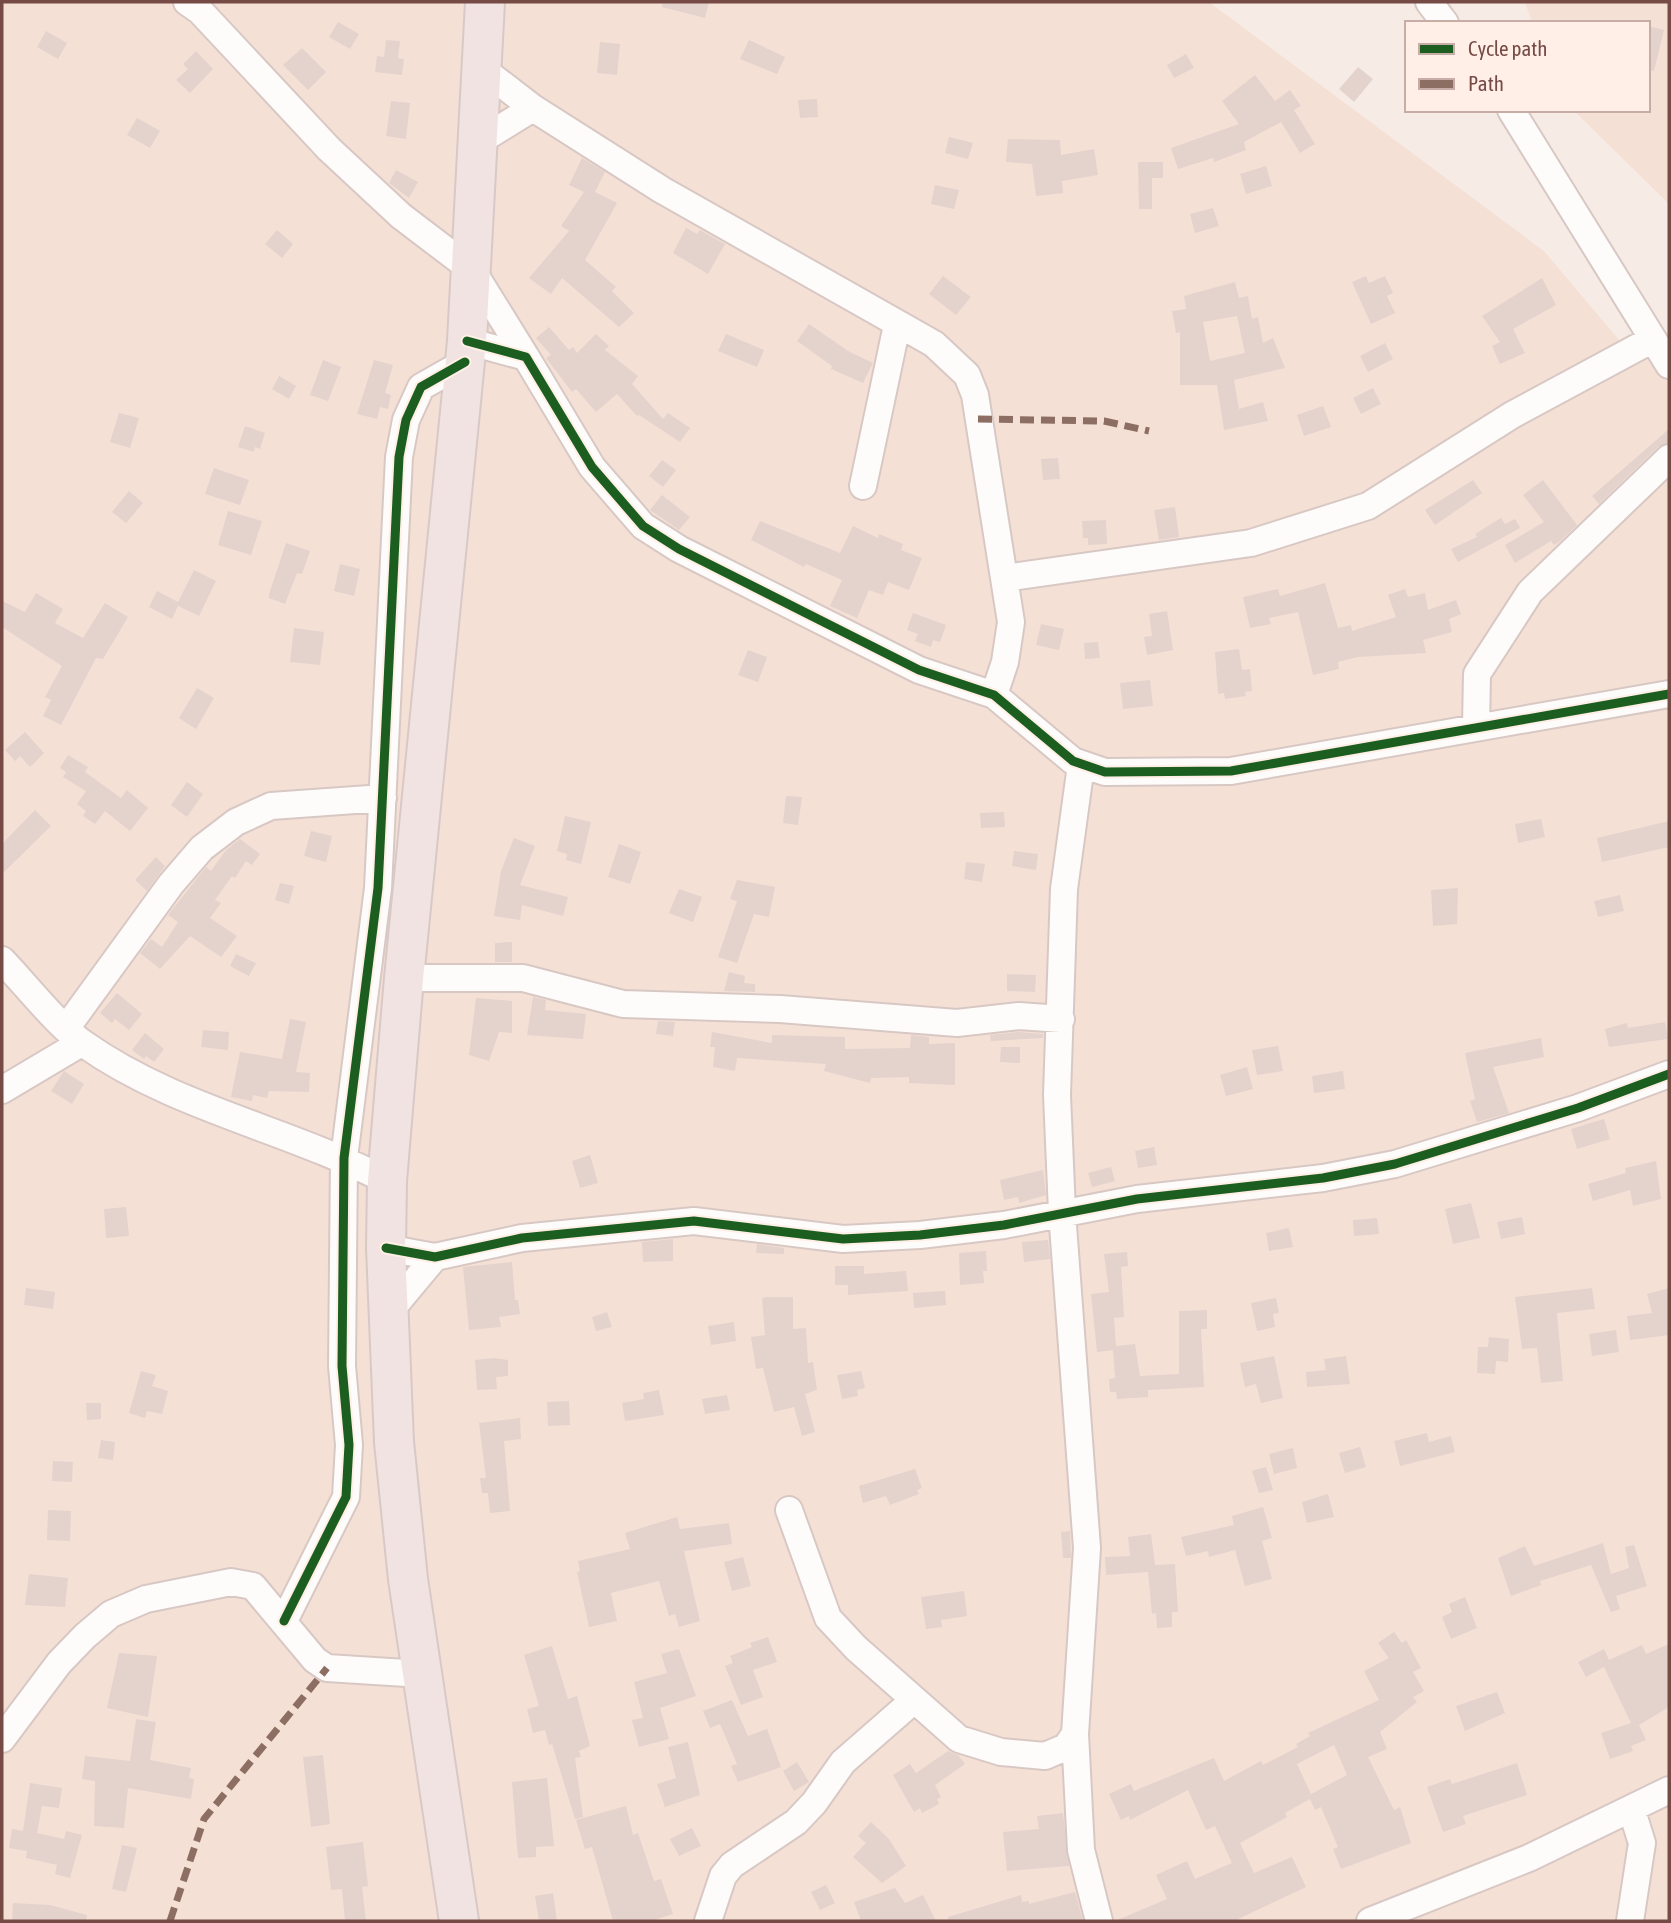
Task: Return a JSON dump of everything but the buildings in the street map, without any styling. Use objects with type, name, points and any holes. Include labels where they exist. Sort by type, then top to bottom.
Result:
[{"type":"highway","points":[[459,1921],[422,1674],[394,1442],[386,1248],[387,1181],[404,978],[466,351],[485,2]]},
{"type":"street","points":[[1429,2],[1443,21]]},
{"type":"street","points":[[196,5],[329,149],[401,216],[472,270],[592,467],[643,526],[690,555],[919,670],[994,695],[1081,765],[1105,772],[1231,771],[1669,694]]},
{"type":"street","points":[[481,68],[533,108],[662,190],[934,344],[967,375],[975,395],[1011,622],[1009,643],[994,695]]},
{"type":"street","points":[[478,142],[533,108]]},
{"type":"street","points":[[1005,578],[1251,542],[1368,506],[1512,415],[1664,355],[1512,112]]},
{"type":"street","points":[[863,486],[897,325]]},
{"type":"street","points":[[284,1620],[346,1497],[349,1445],[342,1366],[344,1158],[377,888],[399,457],[406,420],[421,387],[466,351],[526,357]]},
{"type":"street","points":[[1476,727],[1477,674],[1530,592],[1669,458]]},
{"type":"street","points":[[1081,765],[1064,889],[1057,1095],[1062,1212],[1087,1548],[1075,1734],[1081,1850],[1098,1921]]},
{"type":"street","points":[[2,1090],[74,1035],[171,884],[202,848],[236,822],[271,806],[383,798]]},
{"type":"street","points":[[2,960],[74,1035],[130,1073],[200,1106],[344,1158],[387,1181]]},
{"type":"street","points":[[404,978],[523,978],[623,1004],[780,1009],[957,1023],[1019,1016],[1061,1019]]},
{"type":"street","points":[[386,1248],[436,1257],[522,1238],[694,1220],[843,1239],[920,1235],[1004,1225],[1137,1199],[1323,1178],[1395,1164],[1577,1108],[1669,1074]]},
{"type":"street","points":[[390,1311],[436,1257]]},
{"type":"street","points":[[789,1510],[828,1618],[914,1700],[959,1738],[1001,1752],[1045,1756],[1066,1747],[1075,1734]]},
{"type":"street","points":[[2,1739],[59,1663],[111,1614],[146,1599],[232,1582],[253,1586],[315,1660],[327,1668],[422,1674]]},
{"type":"street","points":[[708,1921],[723,1876],[732,1865],[796,1822],[814,1803],[843,1762],[914,1700]]},
{"type":"street","points":[[1370,1921],[1529,1858],[1632,1811],[1669,1790]]},
{"type":"street","points":[[1630,1921],[1642,1843],[1632,1811]]},
{"type":"shaded area","points":[[2,2],[1209,2],[1544,251],[1620,341],[1669,332],[1669,1921],[2,1921]]},
{"type":"shaded area","points":[[1525,2],[1669,2],[1669,204],[1575,112],[1650,112],[1650,21],[1531,21]]},
{"type":"marked path","points":[[978,419],[1104,421],[1149,431]]},
{"type":"marked path","points":[[170,1921],[204,1819],[327,1668]]},
{"type":"cycle path","points":[[467,341],[526,357],[592,467],[643,526],[679,549],[919,670],[994,695],[1073,761],[1105,772],[1231,771],[1669,694]]},
{"type":"cycle path","points":[[284,1621],[346,1497],[349,1445],[342,1366],[344,1158],[378,888],[399,457],[406,420],[421,387],[465,362]]},
{"type":"cycle path","points":[[386,1248],[435,1257],[522,1238],[694,1221],[843,1239],[920,1235],[1004,1225],[1137,1199],[1323,1178],[1395,1164],[1578,1108],[1669,1074]]}]
